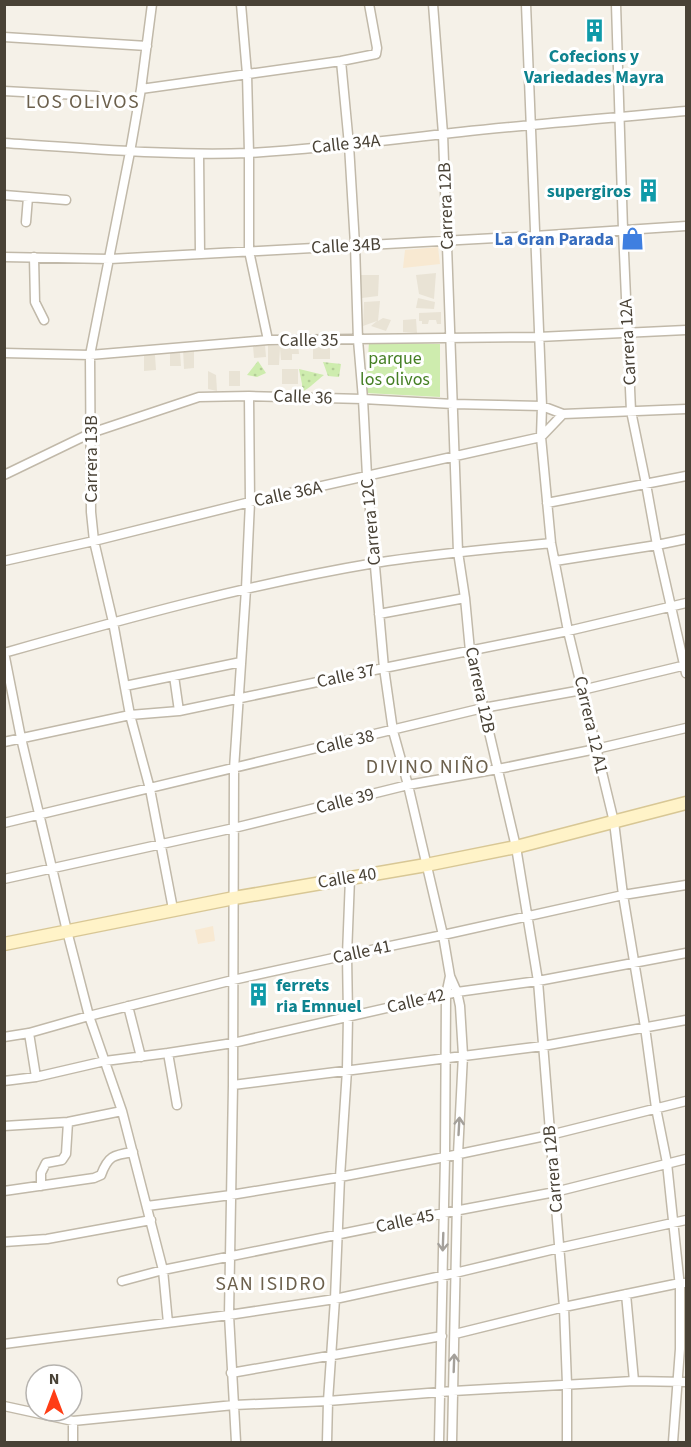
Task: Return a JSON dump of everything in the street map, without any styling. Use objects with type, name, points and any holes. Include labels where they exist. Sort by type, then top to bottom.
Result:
[{"type":"street","name":"Carrera 13B","points":[[152,4],[130,152],[90,355],[91,512],[94,542],[113,622],[130,715],[150,789],[173,909]]},
{"type":"street","points":[[241,4],[247,74],[249,251],[268,340]]},
{"type":"street","points":[[141,89],[342,61],[376,54],[377,48],[369,4]]},
{"type":"street","name":"Carrera 12B","points":[[434,4],[448,241],[458,552],[470,651],[516,847],[538,981],[564,1308],[567,1443]]},
{"type":"street","name":"Carrera 12 A1","points":[[526,4],[542,406],[541,437],[551,543],[568,631],[614,822],[623,895],[683,1272],[682,1382],[673,1443]]},
{"type":"street","name":"Carrera 12A","points":[[616,4],[631,411],[670,607],[686,668]]},
{"type":"street","points":[[4,37],[147,46]]},
{"type":"street","name":"Carrera 12C","points":[[342,61],[349,145],[367,476],[384,668],[393,731],[443,935],[450,976],[460,1006],[463,1055],[458,1154],[452,1443]]},
{"type":"street","points":[[4,91],[98,96]]},
{"type":"street","name":"Calle 34A","points":[[4,142],[130,152],[249,153],[349,145],[530,124],[687,111]]},
{"type":"street","points":[[199,154],[201,254]]},
{"type":"street","points":[[4,195],[66,200]]},
{"type":"street","points":[[26,222],[28,197]]},
{"type":"street","name":"Calle 34B","points":[[4,257],[110,259],[687,226]]},
{"type":"street","points":[[34,257],[35,302],[45,320]]},
{"type":"street","name":"Calle 35","points":[[4,353],[90,355],[268,340],[538,337],[687,330]]},
{"type":"street","points":[[236,1443],[229,1315],[233,1086],[234,769],[250,502],[249,396]]},
{"type":"street","name":"Calle 36","points":[[4,475],[91,433],[199,397],[249,396],[542,406],[563,414],[687,409]]},
{"type":"street","points":[[541,437],[563,414]]},
{"type":"street","name":"Calle 36A","points":[[4,561],[94,542],[250,502],[541,437]]},
{"type":"street","points":[[547,503],[687,476]]},
{"type":"street","points":[[555,561],[687,539]]},
{"type":"street","points":[[168,1323],[163,1270],[151,1220],[122,1111],[89,1016],[67,931],[21,738],[5,653],[113,622],[246,589],[375,563],[551,543]]},
{"type":"street","points":[[380,614],[465,598]]},
{"type":"street","name":"Calle 37","points":[[4,742],[130,715],[179,711],[568,631],[687,603]]},
{"type":"street","points":[[125,686],[241,662]]},
{"type":"street","name":"Calle 38","points":[[4,823],[483,708],[686,668]]},
{"type":"street","points":[[174,676],[179,711]]},
{"type":"street","name":"Calle 39","points":[[4,879],[234,828],[408,785],[596,749],[687,728]]},
{"type":"street","name":"Calle 40","points":[[4,944],[173,909],[516,847],[687,803]]},
{"type":"street","points":[[327,1443],[346,1070],[350,878]]},
{"type":"street","name":"Calle 41","points":[[4,1037],[28,1033],[232,980],[623,895],[687,885]]},
{"type":"street","name":"Calle 42","points":[[4,1081],[36,1077],[105,1061],[233,1043],[457,992],[538,981],[687,953]]},
{"type":"street","name":"Carrera 12C","points":[[439,1443],[447,1058],[446,995],[450,976]]},
{"type":"street","points":[[128,1006],[141,1057]]},
{"type":"street","points":[[233,1086],[543,1046],[687,1020]]},
{"type":"street","points":[[28,1033],[36,1077]]},
{"type":"street","points":[[168,1053],[177,1105]]},
{"type":"street","points":[[147,1206],[231,1195],[445,1157],[550,1135],[687,1101]]},
{"type":"street","points":[[4,1126],[68,1122],[122,1111]]},
{"type":"street","points":[[41,1186],[41,1173],[46,1163],[63,1160],[66,1154],[68,1122]]},
{"type":"street","points":[[4,1191],[94,1178],[101,1175],[106,1162],[115,1155],[132,1152]]},
{"type":"street","name":"Calle 45","points":[[122,1281],[163,1270],[555,1192],[687,1159]]},
{"type":"street","points":[[4,1242],[47,1239],[151,1220]]},
{"type":"street","points":[[4,1344],[336,1299],[687,1220]]},
{"type":"street","points":[[455,1334],[683,1283]]},
{"type":"street","points":[[627,1294],[634,1381]]},
{"type":"street","points":[[231,1372],[442,1336]]},
{"type":"street","points":[[84,1420],[234,1405],[328,1401],[453,1391],[634,1381],[682,1382]]},
{"type":"street","points":[[4,1407],[24,1411]]},
{"type":"street","points":[[73,1423],[73,1443]]},
{"type":"shaded area","points":[[438,247],[440,264],[403,268],[405,250]]},
{"type":"shaded area","points":[[436,273],[434,299],[419,294],[416,275]]},
{"type":"shaded area","points":[[361,275],[379,275],[378,296],[362,298]]},
{"type":"shaded area","points":[[418,298],[435,302],[434,309],[416,308]]},
{"type":"shaded area","points":[[380,301],[378,321],[383,318],[391,320],[386,331],[371,326],[377,321],[363,326],[364,302]]},
{"type":"shaded area","points":[[441,312],[441,324],[437,324],[436,320],[429,320],[428,324],[422,324],[422,321],[419,321],[419,313]]},
{"type":"shaded area","points":[[416,319],[417,333],[403,332],[403,320]]},
{"type":"shaded area","points":[[298,343],[299,354],[292,354],[292,360],[281,360],[280,348],[279,365],[268,365],[268,345]]},
{"type":"shaded area","points":[[265,345],[266,357],[254,358],[253,346]]},
{"type":"shaded area","points":[[313,347],[330,347],[330,359],[313,359]]},
{"type":"shaded area","points":[[194,348],[194,368],[184,369],[183,349]]},
{"type":"shaded area","points":[[170,352],[180,352],[181,366],[170,366]]},
{"type":"shaded area","points":[[144,355],[155,355],[156,370],[144,371]]},
{"type":"shaded area","points":[[282,369],[298,369],[298,384],[282,384]]},
{"type":"shaded area","points":[[208,371],[216,375],[217,391],[208,389]]},
{"type":"shaded area","points":[[229,371],[240,371],[240,386],[229,386]]},
{"type":"shaded area","points":[[213,926],[215,941],[198,944],[195,930]]},
{"type":"green space","name":"parque los olivos","points":[[369,342],[440,344],[440,397],[366,393]]},
{"type":"green space","points":[[258,361],[266,373],[257,377],[247,375]]},
{"type":"green space","points":[[323,362],[341,364],[339,377],[328,376]]},
{"type":"green space","points":[[299,369],[324,375],[302,392]]},
{"type":"place","name":"Cofecions y Variedades Mayra","points":[[594,30]]},
{"type":"place","name":"supergiros","points":[[649,191]]},
{"type":"place","name":"La Gran Parada","points":[[632,239]]},
{"type":"place","name":"ferrets ria Emnuel","points":[[258,995]]},
{"type":"district","name":"LOS OLIVOS","points":[[83,102]]},
{"type":"district","name":"DIVINO NIÑO","points":[[428,767]]},
{"type":"district","name":"SAN ISIDRO","points":[[271,1284]]}]
